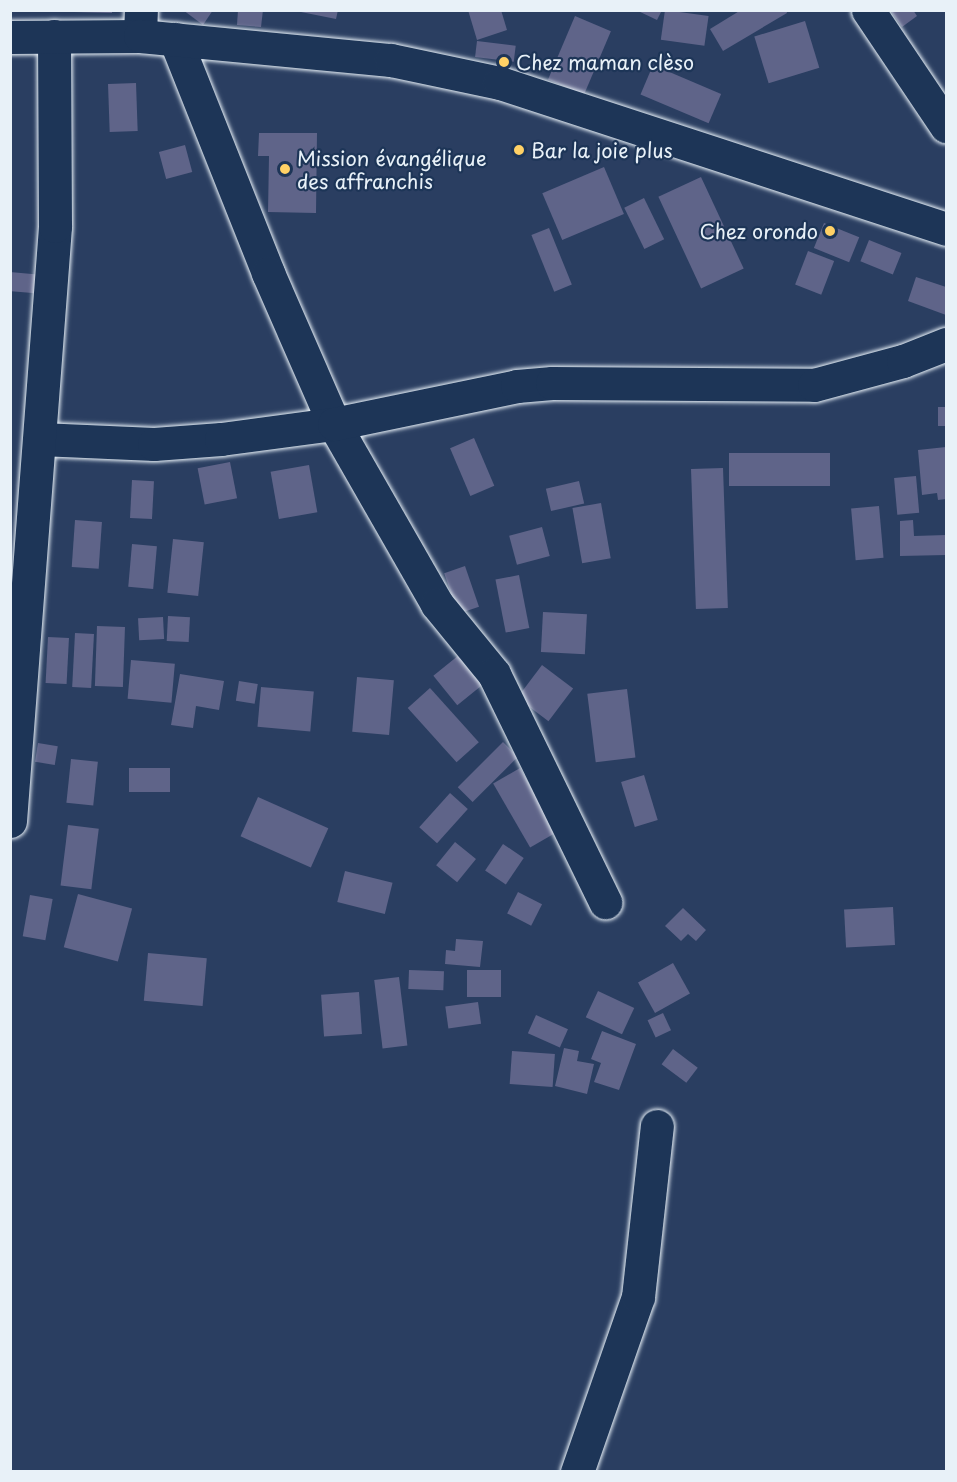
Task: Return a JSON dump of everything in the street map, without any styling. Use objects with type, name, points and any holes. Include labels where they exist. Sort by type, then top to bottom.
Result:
[{"type":"street","points":[[868,10],[946,126]]},
{"type":"street","points":[[10,37],[54,36],[141,23],[175,39],[391,60],[500,82],[946,228]]},
{"type":"street","points":[[10,821],[22,506],[40,439],[55,226],[54,36]]},
{"type":"street","points":[[175,39],[268,273],[334,424],[437,604],[494,674],[605,902]]},
{"type":"street","points":[[40,439],[154,444],[334,424],[540,384],[814,385],[903,361],[946,344]]},
{"type":"street","points":[[577,1472],[638,1297],[657,1126]]},
{"type":"building","points":[[74,10],[112,10],[112,13],[74,12]]},
{"type":"building","points":[[183,10],[213,10],[203,25]]},
{"type":"building","points":[[238,10],[263,10],[261,27],[237,25]]},
{"type":"building","points":[[291,10],[338,10],[336,19]]},
{"type":"building","points":[[468,10],[501,10],[507,30],[477,40]]},
{"type":"building","points":[[636,10],[662,10],[657,20]]},
{"type":"building","points":[[665,10],[709,16],[704,46],[661,40]]},
{"type":"building","points":[[741,10],[786,10],[787,13],[723,51],[710,29]]},
{"type":"building","points":[[890,10],[913,10],[917,16],[902,27]]},
{"type":"building","points":[[575,16],[611,31],[584,95],[548,80]]},
{"type":"building","points":[[805,21],[819,68],[769,83],[754,36]]},
{"type":"building","points":[[477,41],[516,46],[514,62],[475,57]]},
{"type":"building","points":[[653,65],[721,94],[709,123],[640,94]]},
{"type":"building","points":[[136,83],[138,131],[110,132],[108,84]]},
{"type":"building","points":[[259,133],[317,133],[316,213],[268,212],[269,156],[258,156]]},
{"type":"building","points":[[185,145],[192,172],[166,179],[159,152]]},
{"type":"building","points":[[604,167],[624,214],[562,240],[542,193]]},
{"type":"building","points":[[701,177],[744,269],[701,288],[658,197]]},
{"type":"building","points":[[644,198],[664,239],[644,249],[624,208]]},
{"type":"building","points":[[824,223],[859,237],[849,262],[814,248]]},
{"type":"building","points":[[549,228],[572,285],[554,292],[531,235]]},
{"type":"building","points":[[869,240],[901,253],[893,274],[860,261]]},
{"type":"building","points":[[808,251],[834,261],[821,295],[795,285]]},
{"type":"building","points":[[10,272],[43,275],[41,294],[10,291]]},
{"type":"building","points":[[916,277],[946,287],[946,315],[908,301]]},
{"type":"building","points":[[938,407],[946,407],[946,426],[938,426]]},
{"type":"building","points":[[474,438],[494,486],[470,496],[450,448]]},
{"type":"building","points":[[946,447],[946,499],[938,500],[937,493],[922,495],[918,450]]},
{"type":"building","points":[[729,453],[830,453],[830,486],[729,486]]},
{"type":"building","points":[[230,462],[237,498],[205,505],[198,468]]},
{"type":"building","points":[[309,465],[317,512],[279,519],[271,472]]},
{"type":"building","points":[[723,468],[728,608],[696,609],[691,469]]},
{"type":"building","points":[[916,476],[919,513],[897,515],[894,478]]},
{"type":"building","points":[[132,480],[154,481],[152,519],[130,518]]},
{"type":"building","points":[[579,481],[584,503],[551,511],[546,489]]},
{"type":"building","points":[[601,503],[611,558],[582,563],[572,508]]},
{"type":"building","points":[[879,506],[884,558],[856,560],[851,508]]},
{"type":"building","points":[[75,520],[102,522],[99,569],[72,567]]},
{"type":"building","points":[[913,520],[914,536],[946,535],[946,555],[900,556],[900,521]]},
{"type":"building","points":[[542,527],[550,556],[517,565],[509,536]]},
{"type":"building","points":[[173,539],[204,542],[198,596],[167,593]]},
{"type":"building","points":[[132,544],[157,546],[153,589],[128,587]]},
{"type":"building","points":[[465,566],[479,607],[458,614],[444,573]]},
{"type":"building","points":[[519,575],[529,628],[506,633],[495,580]]},
{"type":"building","points":[[543,612],[587,614],[585,654],[541,652]]},
{"type":"building","points":[[168,616],[190,617],[189,642],[167,641]]},
{"type":"building","points":[[163,617],[164,639],[139,640],[138,618]]},
{"type":"building","points":[[97,626],[125,627],[123,687],[95,686]]},
{"type":"building","points":[[75,633],[94,634],[91,688],[72,687]]},
{"type":"building","points":[[48,637],[69,638],[67,684],[46,683]]},
{"type":"building","points":[[459,655],[483,685],[457,705],[433,676]]},
{"type":"building","points":[[131,660],[175,664],[171,703],[128,699]]},
{"type":"building","points":[[542,665],[573,688],[548,721],[517,698]]},
{"type":"building","points":[[180,674],[224,681],[219,710],[196,706],[193,728],[171,725]]},
{"type":"building","points":[[357,677],[394,680],[389,735],[352,732]]},
{"type":"building","points":[[239,681],[258,684],[255,704],[236,701]]},
{"type":"building","points":[[261,687],[314,692],[310,731],[258,727]]},
{"type":"building","points":[[430,688],[479,742],[457,762],[408,708]]},
{"type":"building","points":[[627,689],[635,757],[596,762],[587,694]]},
{"type":"building","points":[[503,742],[518,757],[473,802],[458,787]]},
{"type":"building","points":[[38,743],[58,746],[55,765],[35,762]]},
{"type":"building","points":[[71,759],[98,762],[93,806],[66,803]]},
{"type":"building","points":[[129,768],[170,768],[170,792],[129,792]]},
{"type":"building","points":[[520,768],[557,832],[530,848],[493,784]]},
{"type":"building","points":[[644,775],[658,820],[635,827],[621,782]]},
{"type":"building","points":[[450,793],[468,809],[437,843],[419,827]]},
{"type":"building","points":[[258,797],[328,828],[311,868],[241,836]]},
{"type":"building","points":[[68,825],[99,829],[91,889],[61,886]]},
{"type":"building","points":[[455,842],[476,859],[457,882],[436,865]]},
{"type":"building","points":[[503,844],[524,858],[506,885],[485,871]]},
{"type":"building","points":[[345,871],[393,883],[385,914],[337,902]]},
{"type":"building","points":[[518,892],[542,904],[531,926],[507,913]]},
{"type":"building","points":[[78,894],[132,908],[118,962],[64,947]]},
{"type":"building","points":[[30,895],[53,899],[45,940],[23,936]]},
{"type":"building","points":[[893,907],[895,945],[846,948],[844,910]]},
{"type":"building","points":[[683,908],[706,930],[696,941],[688,934],[681,941],[665,926]]},
{"type":"building","points":[[456,939],[483,941],[480,967],[445,964],[446,950],[455,951]]},
{"type":"building","points":[[148,953],[207,958],[203,1006],[144,1001]]},
{"type":"building","points":[[673,963],[690,994],[655,1013],[638,982]]},
{"type":"building","points":[[409,970],[444,971],[443,990],[408,989]]},
{"type":"building","points":[[467,970],[501,970],[501,997],[467,997]]},
{"type":"building","points":[[399,977],[407,1045],[383,1049],[374,980]]},
{"type":"building","points":[[598,991],[634,1008],[622,1034],[586,1017]]},
{"type":"building","points":[[359,992],[362,1034],[324,1037],[321,995]]},
{"type":"building","points":[[478,1002],[481,1024],[448,1028],[445,1007]]},
{"type":"building","points":[[663,1013],[671,1030],[656,1037],[648,1020]]},
{"type":"building","points":[[536,1015],[568,1029],[560,1048],[528,1033]]},
{"type":"building","points":[[602,1031],[636,1044],[619,1090],[594,1082],[601,1063],[591,1059]]},
{"type":"building","points":[[564,1048],[579,1051],[577,1061],[594,1064],[587,1094],[555,1086]]},
{"type":"building","points":[[673,1049],[698,1068],[686,1083],[662,1064]]},
{"type":"building","points":[[512,1051],[555,1054],[553,1087],[510,1084]]},
{"type":"place","name":"Chez maman clèso","points":[[504,62]]},
{"type":"place","name":"Bar la joie plus","points":[[519,150]]},
{"type":"place","name":"Mission évangélique des affranchis","points":[[285,169]]},
{"type":"place","name":"Chez orondo","points":[[830,231]]}]
